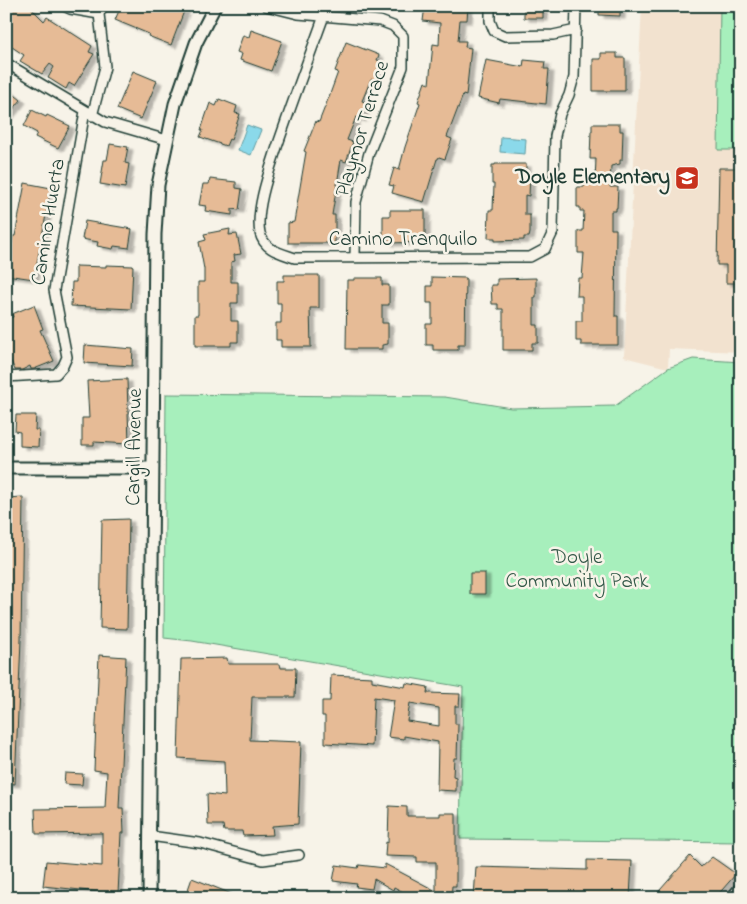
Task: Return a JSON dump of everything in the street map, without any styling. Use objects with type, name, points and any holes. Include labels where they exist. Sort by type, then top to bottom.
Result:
[{"type":"street","points":[[64,6],[70,9],[101,10]]},
{"type":"street","name":"Cargill Avenue","points":[[149,898],[155,234],[158,185],[175,104],[196,43],[215,6]]},
{"type":"street","name":"Playmor Terrace","points":[[266,6],[298,14],[380,21],[393,26],[403,36],[403,66],[369,153],[356,202],[355,256]]},
{"type":"street","name":"Camino Tranquilo","points":[[325,6],[324,16],[292,103],[263,191],[260,234],[264,242],[274,251],[295,258],[355,256],[530,257],[545,249],[553,232],[555,136],[560,114],[569,95],[574,77],[576,6]]},
{"type":"street","points":[[490,6],[490,21],[494,31],[505,36],[553,35],[576,30]]},
{"type":"street","name":"Camino Huerta","points":[[6,377],[56,374],[63,366],[67,356],[54,290],[89,114],[105,67],[101,10]]},
{"type":"street","points":[[6,63],[105,122],[167,140]]},
{"type":"street","points":[[6,468],[153,468]]},
{"type":"street","points":[[150,836],[200,843],[263,860],[299,854]]},
{"type":"street","points":[[732,898],[741,888]]},
{"type":"shaded area","name":"Doyle Elementary","points":[[642,6],[741,6],[741,352],[669,349],[668,368],[624,357]]},
{"type":"green space","points":[[720,6],[741,6],[741,150],[718,150]]},
{"type":"green space","name":"Doyle Community Park","points":[[693,359],[741,362],[741,842],[460,839],[463,687],[192,641],[164,638],[166,394],[445,397],[511,408],[615,406],[668,368]]},
{"type":"water","points":[[247,125],[261,130],[251,155],[238,150]]},
{"type":"water","points":[[501,137],[526,139],[525,154],[500,152]]},
{"type":"building","points":[[6,6],[29,6],[44,21],[47,17],[92,46],[89,52],[94,54],[74,86],[69,83],[66,89],[48,78],[54,67],[50,64],[42,74],[20,61],[24,55],[6,43]]},
{"type":"building","points":[[121,6],[186,6],[171,45],[115,20]]},
{"type":"building","points":[[425,6],[468,6],[467,20],[460,20],[458,41],[466,41],[465,47],[471,48],[466,96],[463,95],[447,137],[452,139],[445,159],[439,157],[437,159],[424,202],[392,193],[394,186],[389,185],[394,168],[399,170],[425,82],[429,84],[433,44],[439,45],[440,23],[423,21]]},
{"type":"building","points":[[524,6],[543,6],[543,18],[524,18]]},
{"type":"building","points":[[599,6],[620,6],[620,16],[599,15]]},
{"type":"building","points":[[251,30],[282,41],[271,71],[240,60],[242,54],[237,52],[243,35],[249,37]]},
{"type":"building","points":[[346,42],[379,55],[377,60],[383,62],[376,81],[371,79],[362,101],[367,103],[361,119],[356,117],[347,140],[353,142],[346,162],[341,160],[332,215],[335,215],[335,243],[288,243],[288,223],[294,222],[306,152],[304,151],[316,121],[319,122],[330,94],[338,72],[335,71]]},
{"type":"building","points":[[601,53],[617,53],[617,58],[625,58],[625,91],[593,91],[593,59],[601,59]]},
{"type":"building","points":[[486,60],[523,67],[524,60],[545,62],[544,69],[549,69],[546,104],[500,99],[499,103],[478,98]]},
{"type":"building","points":[[133,71],[157,81],[141,119],[117,109]]},
{"type":"building","points":[[6,88],[21,100],[6,118]]},
{"type":"building","points":[[219,99],[237,106],[235,113],[240,114],[231,140],[229,139],[226,146],[200,137],[210,103],[216,106]]},
{"type":"building","points":[[32,110],[70,126],[58,148],[35,137],[37,133],[24,126]]},
{"type":"building","points":[[592,124],[620,124],[620,131],[623,131],[622,160],[620,160],[620,164],[611,166],[610,187],[618,187],[617,208],[616,211],[611,211],[611,229],[616,229],[615,316],[618,316],[618,345],[581,345],[581,341],[576,341],[576,321],[582,321],[582,296],[577,296],[578,278],[582,278],[584,253],[578,253],[578,231],[583,231],[584,211],[580,211],[580,207],[577,207],[577,187],[584,187],[584,181],[595,181],[596,159],[590,159]]},
{"type":"building","points":[[110,144],[128,147],[125,163],[129,164],[125,188],[100,184],[104,160],[107,160]]},
{"type":"building","points":[[526,164],[526,173],[530,173],[529,196],[525,195],[525,215],[530,215],[530,233],[529,237],[524,237],[524,240],[495,241],[495,238],[488,238],[489,210],[493,210],[494,184],[492,184],[492,165]]},
{"type":"building","points":[[719,168],[741,168],[741,283],[726,283],[726,265],[717,265]]},
{"type":"building","points":[[210,179],[236,182],[236,188],[242,189],[239,210],[232,209],[232,215],[205,211],[206,206],[199,205],[203,184],[209,184]]},
{"type":"building","points":[[25,183],[51,188],[34,279],[6,275]]},
{"type":"building","points":[[390,210],[425,210],[425,242],[388,243],[388,237],[383,237],[383,216],[390,216]]},
{"type":"building","points":[[85,221],[132,229],[129,248],[114,246],[113,249],[97,246],[98,242],[82,239]]},
{"type":"building","points":[[230,229],[229,235],[237,234],[241,254],[234,255],[235,261],[231,262],[231,282],[238,282],[238,303],[231,303],[231,321],[238,321],[238,342],[231,342],[231,346],[195,346],[195,315],[198,315],[198,282],[204,282],[204,269],[199,242],[206,240],[204,234]]},
{"type":"building","points":[[106,265],[133,266],[131,309],[71,306],[72,282],[76,282],[76,266],[106,267]]},
{"type":"building","points":[[284,275],[319,275],[319,308],[310,308],[311,347],[281,347],[281,340],[276,340],[276,323],[281,323],[281,303],[277,303],[277,281],[284,281]]},
{"type":"building","points":[[432,277],[466,278],[465,345],[458,345],[458,350],[433,350],[433,345],[426,345],[426,324],[432,324],[432,303],[427,303],[427,286],[432,286]]},
{"type":"building","points":[[354,278],[382,278],[382,285],[389,285],[389,305],[382,305],[382,323],[388,323],[388,344],[382,345],[382,349],[346,349],[347,280],[354,280]]},
{"type":"building","points":[[536,278],[534,325],[538,325],[538,343],[532,343],[532,350],[503,350],[503,309],[498,309],[498,304],[492,304],[491,285],[497,285],[497,279]]},
{"type":"building","points":[[34,305],[43,329],[40,330],[54,361],[34,369],[31,369],[30,366],[22,370],[15,370],[6,351],[6,319],[13,317],[12,314]]},
{"type":"building","points":[[85,345],[133,349],[132,366],[84,363]]},
{"type":"building","points":[[127,379],[129,444],[94,442],[94,445],[82,445],[82,418],[89,418],[87,381]]},
{"type":"building","points":[[16,415],[36,415],[35,430],[39,430],[38,447],[20,446],[20,432],[15,431]]},
{"type":"building","points":[[23,497],[21,640],[15,784],[6,783],[6,498]]},
{"type":"building","points":[[129,519],[127,629],[100,628],[102,520]]},
{"type":"building","points":[[470,573],[485,573],[485,594],[470,594]]},
{"type":"building","points":[[99,655],[126,657],[119,808],[123,808],[124,833],[121,833],[118,894],[43,886],[46,861],[102,866],[102,833],[36,834],[35,809],[105,808],[107,772],[94,770]]},
{"type":"building","points":[[227,658],[228,664],[280,664],[281,668],[296,668],[295,697],[252,697],[250,740],[301,742],[298,824],[272,826],[273,835],[243,836],[242,831],[224,831],[223,825],[208,825],[207,794],[225,796],[224,761],[178,758],[181,659]]},
{"type":"building","points":[[331,675],[372,677],[372,681],[405,687],[406,683],[428,687],[427,693],[460,694],[459,706],[455,706],[455,724],[458,724],[457,758],[454,758],[453,776],[456,777],[456,791],[437,790],[438,742],[404,736],[404,739],[388,737],[394,700],[374,697],[372,746],[325,743],[325,716],[322,716],[322,701],[330,701]],"holes":[[[410,703],[439,708],[439,726],[407,721]]]},
{"type":"building","points":[[65,773],[83,774],[82,785],[64,784]]},
{"type":"building","points":[[389,806],[407,807],[407,816],[440,816],[440,813],[456,813],[456,886],[452,886],[451,898],[414,898],[394,887],[393,890],[374,879],[372,889],[356,887],[357,884],[333,881],[336,865],[358,868],[359,865],[385,868],[385,864],[436,891],[436,862],[417,862],[417,857],[385,856],[386,842],[388,843]]},
{"type":"building","points":[[690,856],[701,867],[712,857],[736,874],[715,898],[653,898]]},
{"type":"building","points":[[587,860],[632,861],[630,898],[474,898],[476,867],[587,870]]},
{"type":"building","points":[[192,878],[239,897],[239,898],[185,898]]},
{"type":"place","name":"Doyle Elementary","points":[[687,178]]}]
